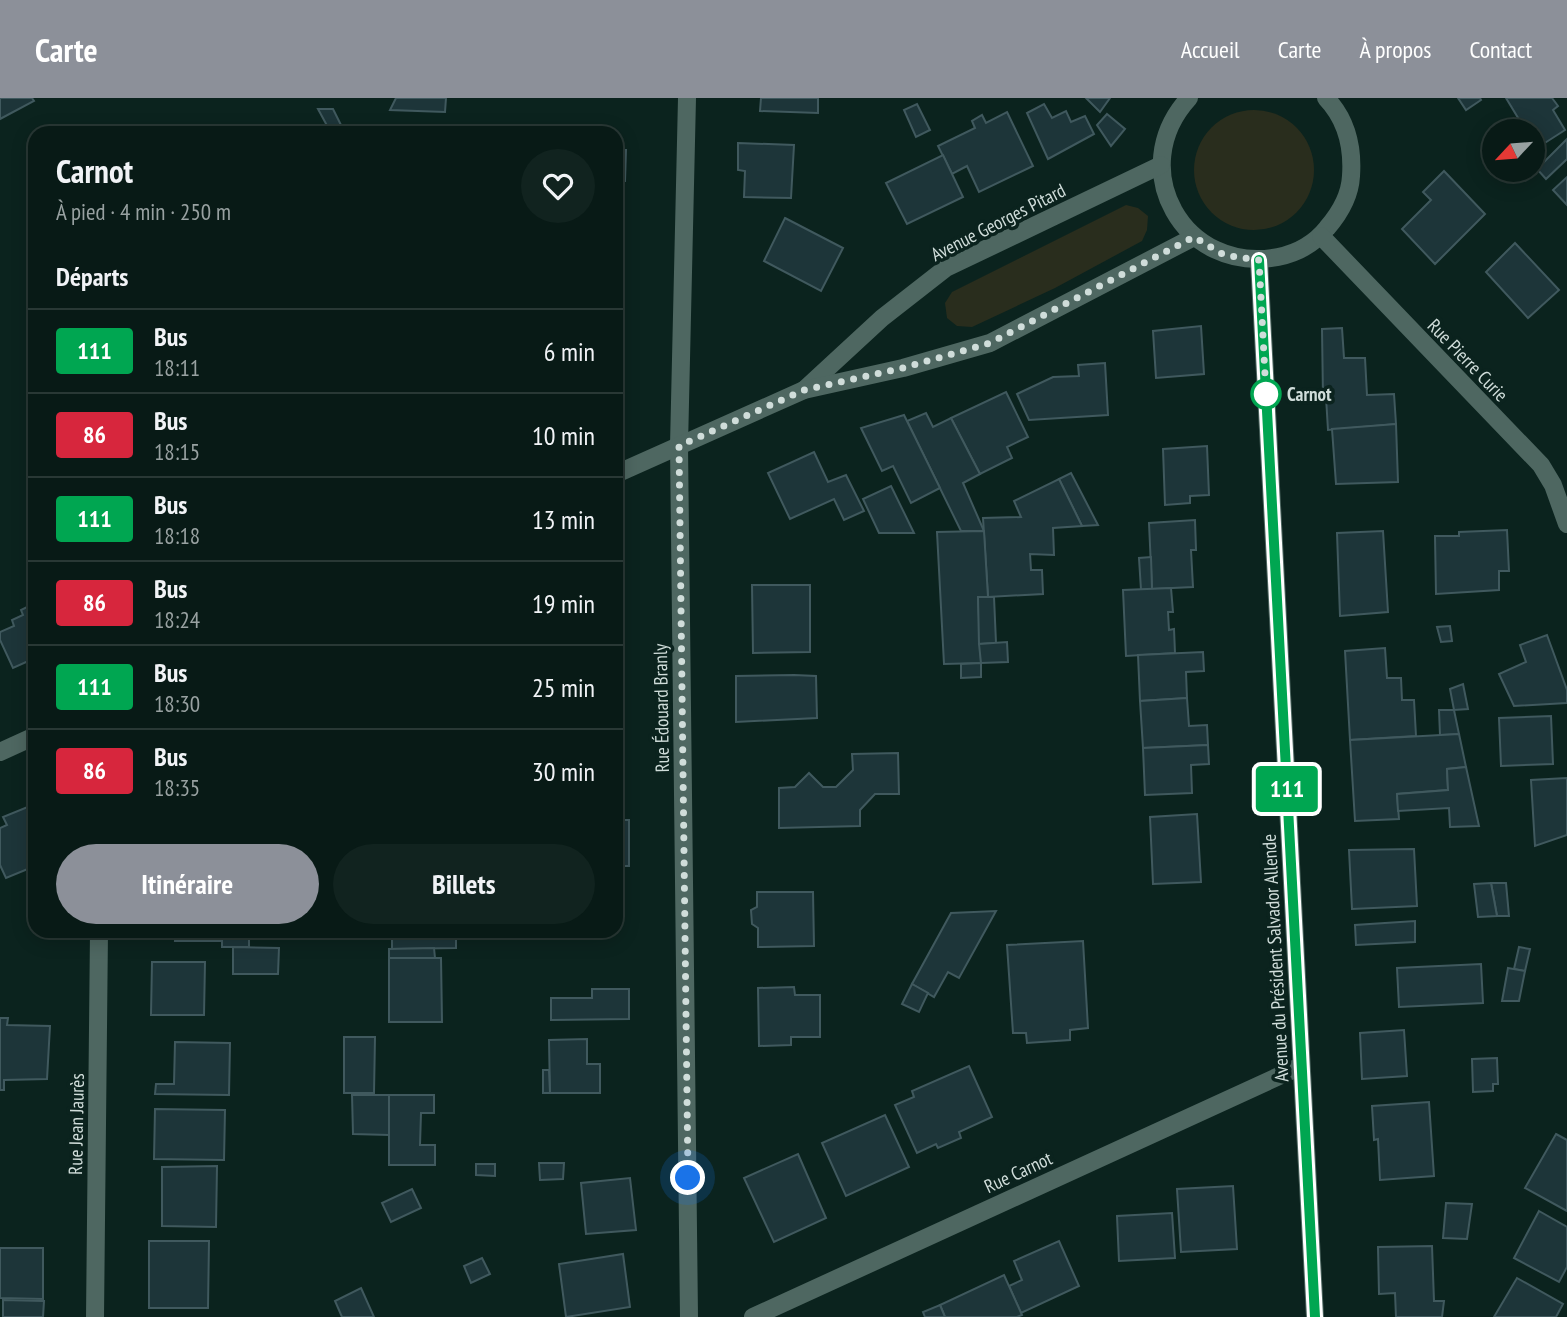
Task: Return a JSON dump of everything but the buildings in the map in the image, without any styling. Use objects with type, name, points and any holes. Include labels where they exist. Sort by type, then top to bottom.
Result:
[{"type":"street","name":"Rue Édouard Branly","points":[[687,98],[679,446],[689,1317]]},
{"type":"street","points":[[1189,98],[1177,111],[1165,137],[1161,165],[1165,192],[1176,216],[1194,237],[1224,255],[1259,260],[1292,254],[1321,236],[1340,213],[1351,184],[1353,154],[1345,125],[1328,99]]},
{"type":"street","name":"Avenue Georges Pitard","points":[[804,390],[882,318],[946,268],[1161,165]]},
{"type":"street","name":"Rue Pierre Curie","points":[[1321,236],[1541,465],[1553,485],[1567,524]]},
{"type":"street","name":"Avenue Georges Pitard","points":[[623,471],[804,390],[903,368],[990,343],[1194,237]]},
{"type":"street","name":"Avenue du Président Salvador Allende","points":[[1259,260],[1315,1317]]},
{"type":"street","points":[[0,752],[28,739]]},
{"type":"street","name":"Rue Jean Jaurès","points":[[95,1317],[99,938]]},
{"type":"street","name":"Rue Carnot","points":[[753,1317],[1301,1066]]},
{"type":"green space","points":[[1254,110],[1277,115],[1296,128],[1309,147],[1314,170],[1309,193],[1296,212],[1277,225],[1254,230],[1231,225],[1212,212],[1199,193],[1194,170],[1199,147],[1212,128],[1231,115]]},
{"type":"green space","points":[[1126,205],[1138,208],[1148,216],[1147,230],[1142,241],[1055,288],[972,327],[957,326],[947,318],[945,303],[952,292]]},
{"type":"bus line","name":"111","points":[[1259,260],[1315,1317]]},
{"type":"place","name":"Carnot","points":[[1266,394]]},
{"type":"route","points":[[688,1178],[679,446],[804,390],[903,368],[990,343],[1194,237],[1224,255],[1259,260],[1266,394]]}]
